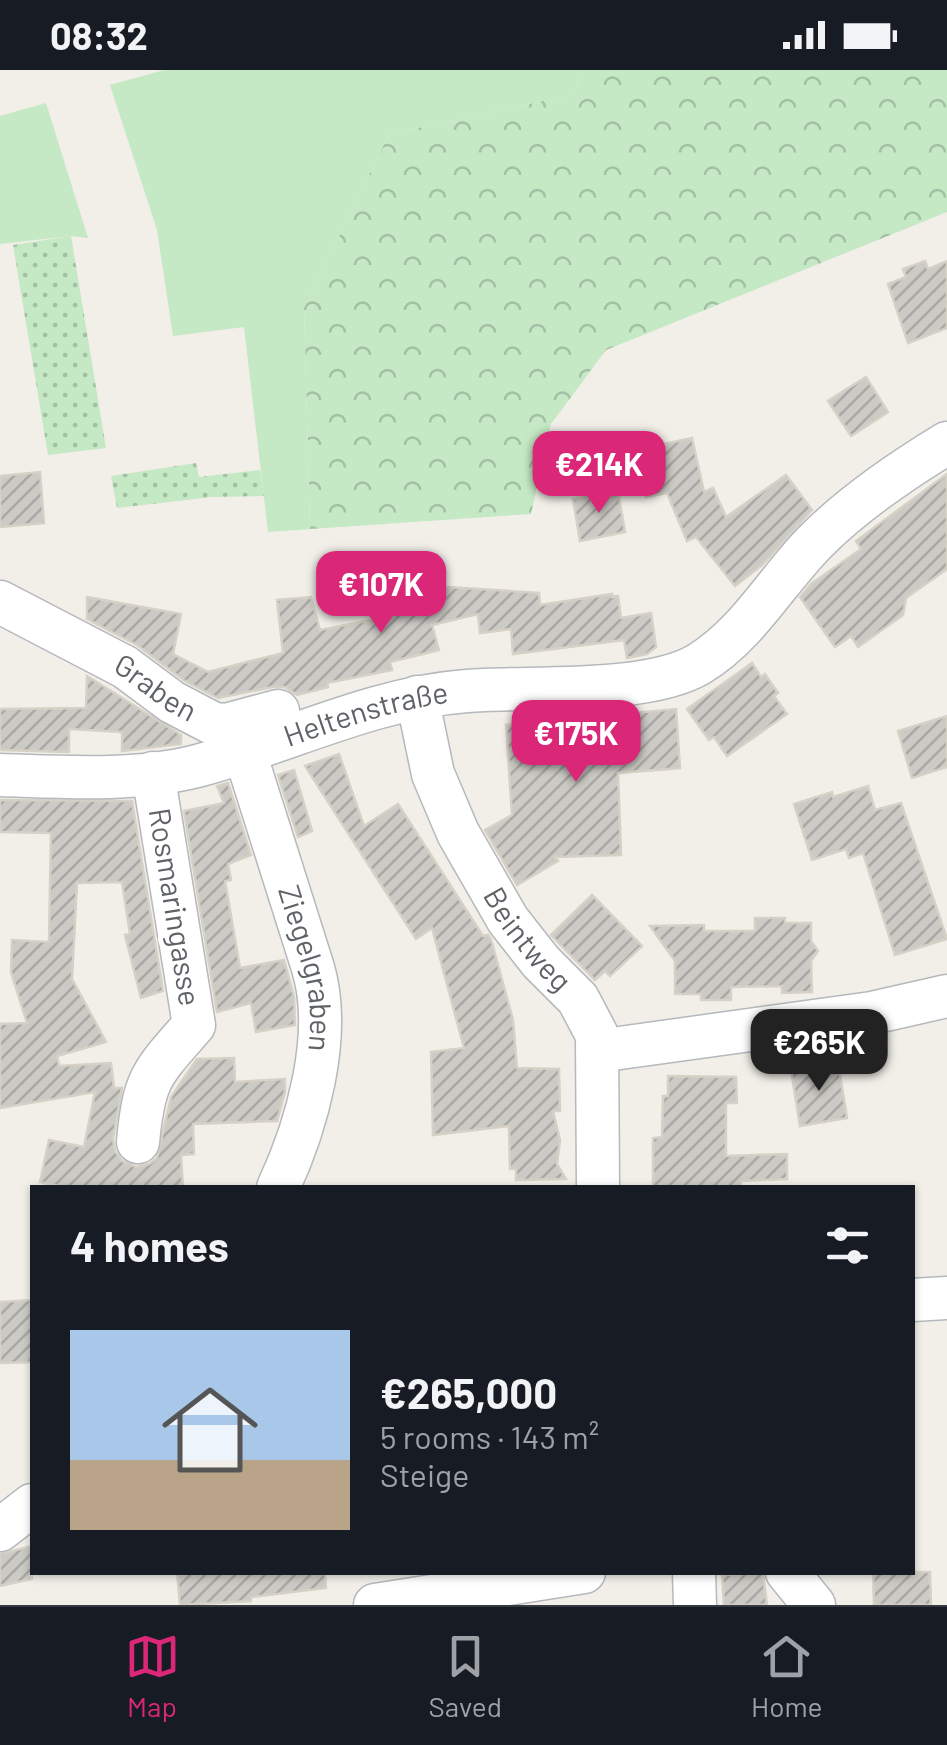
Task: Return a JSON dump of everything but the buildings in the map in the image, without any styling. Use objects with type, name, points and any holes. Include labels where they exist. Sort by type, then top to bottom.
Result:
[{"type":"street","name":"Heltenstraße","points":[[0,775],[152,773],[200,765],[417,697],[472,690],[646,682],[696,666],[748,623],[815,542],[880,489],[947,443]]},
{"type":"street","name":"Graben","points":[[0,602],[125,667],[172,702],[214,724],[226,725],[285,710],[295,712],[314,727]]},
{"type":"street","name":"Beintweg","points":[[417,697],[433,774],[458,833],[508,920],[586,1011],[597,1035],[598,1185]]},
{"type":"street","name":"Ziegelgraben","points":[[244,750],[317,991],[316,1074],[299,1142],[279,1185]]},
{"type":"street","name":"Rosmaringasse","points":[[138,1142],[146,1089],[154,1070],[194,1026],[152,773]]},
{"type":"street","points":[[598,1052],[872,1013],[947,996]]},
{"type":"street","points":[[915,1300],[947,1298]]},
{"type":"street","points":[[0,1530],[30,1507]]},
{"type":"street","points":[[375,1605],[565,1575]]},
{"type":"street","points":[[694,1575],[695,1605]]},
{"type":"street","points":[[789,1575],[814,1605]]},
{"type":"green space","points":[[164,70],[580,70],[575,94],[389,134],[304,308],[310,529],[268,532],[244,327],[173,336],[157,230],[110,85]]},
{"type":"green space","points":[[580,70],[947,70],[947,212],[606,350],[551,424],[531,514],[310,529],[304,308],[389,134],[575,94]]},
{"type":"green space","points":[[46,103],[88,238],[71,236],[0,244],[0,116]]},
{"type":"green space","points":[[71,236],[106,448],[48,455],[13,245]]},
{"type":"green space","points":[[196,463],[199,477],[260,470],[264,496],[212,497],[117,508],[111,476]]}]
